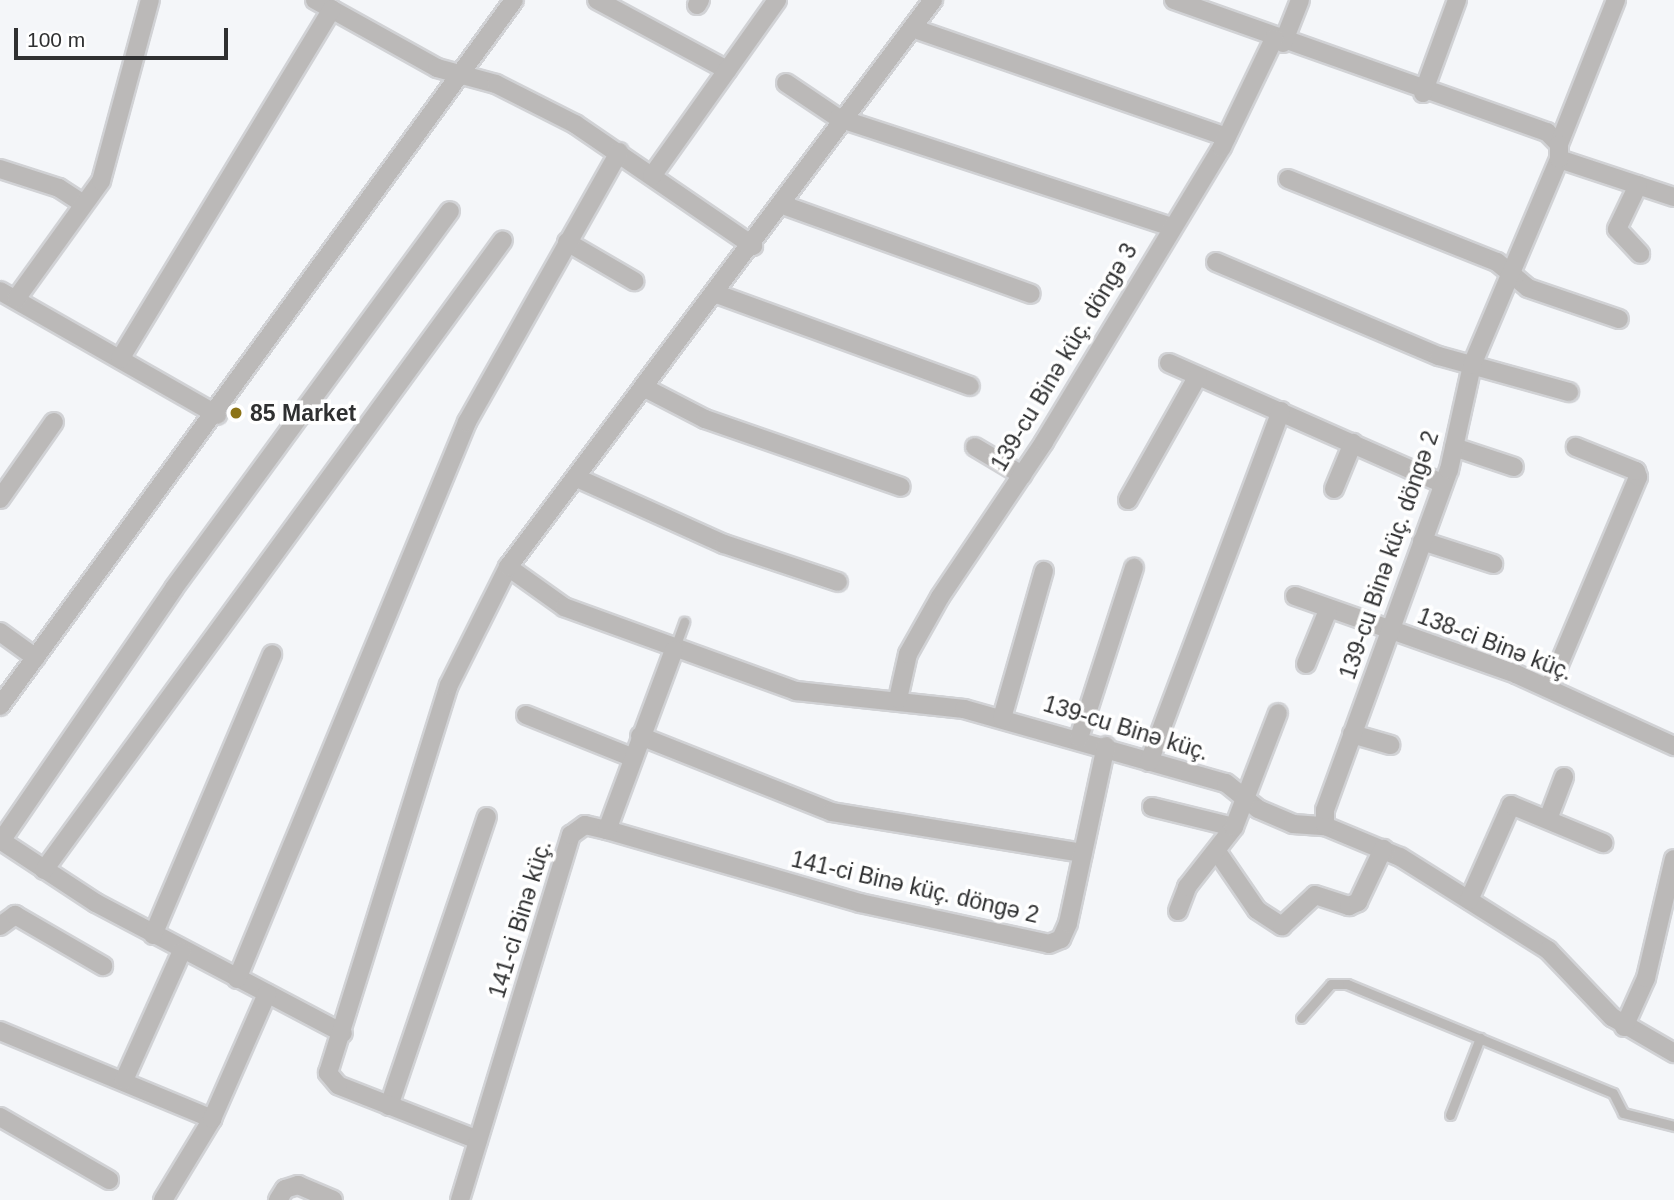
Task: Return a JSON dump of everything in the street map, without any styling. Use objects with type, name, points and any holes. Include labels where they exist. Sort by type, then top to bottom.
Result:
[{"type":"street","points":[[150,0],[108,161],[82,203],[8,295],[217,415]]},
{"type":"street","points":[[315,0],[437,68],[464,74],[547,109],[619,152],[753,246]]},
{"type":"street","points":[[0,705],[217,415],[464,74],[514,0]]},
{"type":"street","points":[[597,0],[727,71]]},
{"type":"street","points":[[652,176],[777,0]]},
{"type":"street","points":[[478,1140],[389,1106],[329,1077],[449,685],[508,567],[753,246],[933,0]]},
{"type":"street","points":[[1174,0],[1423,93],[1547,132],[1559,151],[1638,185],[1674,197]]},
{"type":"street","name":"139-cu Binə küç. döngə 3","points":[[898,699],[917,638],[1022,475],[1227,137],[1300,0]]},
{"type":"street","points":[[1423,93],[1457,0]]},
{"type":"street","name":"139-cu Binə küç. döngə 2","points":[[1325,826],[1352,734],[1443,484],[1472,365],[1512,274],[1616,0]]},
{"type":"street","points":[[120,359],[332,9]]},
{"type":"street","points":[[912,28],[1227,137]]},
{"type":"street","points":[[786,83],[845,121],[1172,227]]},
{"type":"street","points":[[237,979],[467,422],[619,152]]},
{"type":"street","points":[[0,169],[60,188],[82,203]]},
{"type":"street","points":[[1288,179],[1512,274],[1528,288],[1619,319]]},
{"type":"street","points":[[1638,185],[1617,229],[1640,254]]},
{"type":"street","points":[[783,205],[1031,294]]},
{"type":"street","points":[[343,1033],[153,935],[1,841],[159,609],[450,211]]},
{"type":"street","points":[[44,870],[503,240]]},
{"type":"street","points":[[567,242],[634,281]]},
{"type":"street","points":[[1216,262],[1472,365],[1569,392]]},
{"type":"street","points":[[717,294],[970,386]]},
{"type":"street","points":[[1169,363],[1443,484]]},
{"type":"street","points":[[1128,500],[1198,376]]},
{"type":"street","points":[[645,388],[705,419],[901,487]]},
{"type":"street","points":[[1149,762],[1281,411]]},
{"type":"street","points":[[0,499],[54,422]]},
{"type":"street","points":[[1334,489],[1353,443]]},
{"type":"street","points":[[975,447],[1022,475]]},
{"type":"street","points":[[1454,447],[1514,467]]},
{"type":"street","points":[[1549,688],[1638,477],[1636,471],[1576,447]]},
{"type":"street","points":[[577,478],[724,544],[838,582]]},
{"type":"street","points":[[1422,541],[1493,564]]},
{"type":"street","name":"139-cu Binə küç.","points":[[508,567],[564,607],[674,650],[813,696],[898,699],[1002,718],[1079,738],[1149,762],[1226,783],[1247,800],[1303,828],[1325,826],[1383,849],[1562,961],[1624,1027],[1674,1053]]},
{"type":"street","points":[[1079,738],[1133,568]]},
{"type":"street","points":[[1002,718],[1044,571]]},
{"type":"street","name":"138-ci Binə küç.","points":[[1295,596],[1549,688],[1673,743]]},
{"type":"street","points":[[1306,664],[1328,610]]},
{"type":"street","points":[[0,632],[36,658]]},
{"type":"street","points":[[607,830],[631,757],[674,650]]},
{"type":"street","points":[[153,935],[272,654]]},
{"type":"street","points":[[1178,911],[1187,887],[1218,853],[1234,827],[1247,800],[1278,713]]},
{"type":"street","points":[[526,715],[631,757]]},
{"type":"street","points":[[1352,734],[1390,746]]},
{"type":"street","points":[[640,736],[853,817],[1083,853]]},
{"type":"street","name":"141-ci Binə küç. döngə 2","points":[[607,830],[860,903],[1049,944],[1061,939],[1068,923],[1106,746]]},
{"type":"street","points":[[1548,819],[1563,776]]},
{"type":"street","points":[[1469,901],[1507,809],[1517,805],[1603,843]]},
{"type":"street","points":[[1152,807],[1234,827]]},
{"type":"street","points":[[389,1106],[487,817]]},
{"type":"street","name":"141-ci Binə küç.","points":[[460,1200],[571,835],[585,825],[607,830]]},
{"type":"street","points":[[1218,853],[1257,910],[1282,926],[1315,895],[1349,906],[1358,902],[1383,849]]},
{"type":"street","points":[[1624,1027],[1646,978],[1674,859]]},
{"type":"street","points":[[0,926],[15,915],[103,966]]},
{"type":"street","points":[[124,1080],[182,951]]},
{"type":"street","points":[[163,1200],[212,1119],[267,994]]},
{"type":"street","points":[[0,1031],[124,1080],[212,1119]]},
{"type":"street","points":[[0,1117],[108,1180]]},
{"type":"street","points":[[278,1200],[285,1189],[298,1185],[333,1200]]},
{"type":"lane","points":[[674,650],[684,622]]},
{"type":"lane","points":[[1301,1018],[1331,984],[1347,984],[1613,1093],[1623,1113],[1674,1126]]},
{"type":"lane","points":[[1450,1115],[1480,1038]]},
{"type":"place","name":"85 Market","points":[[236,413]]}]
